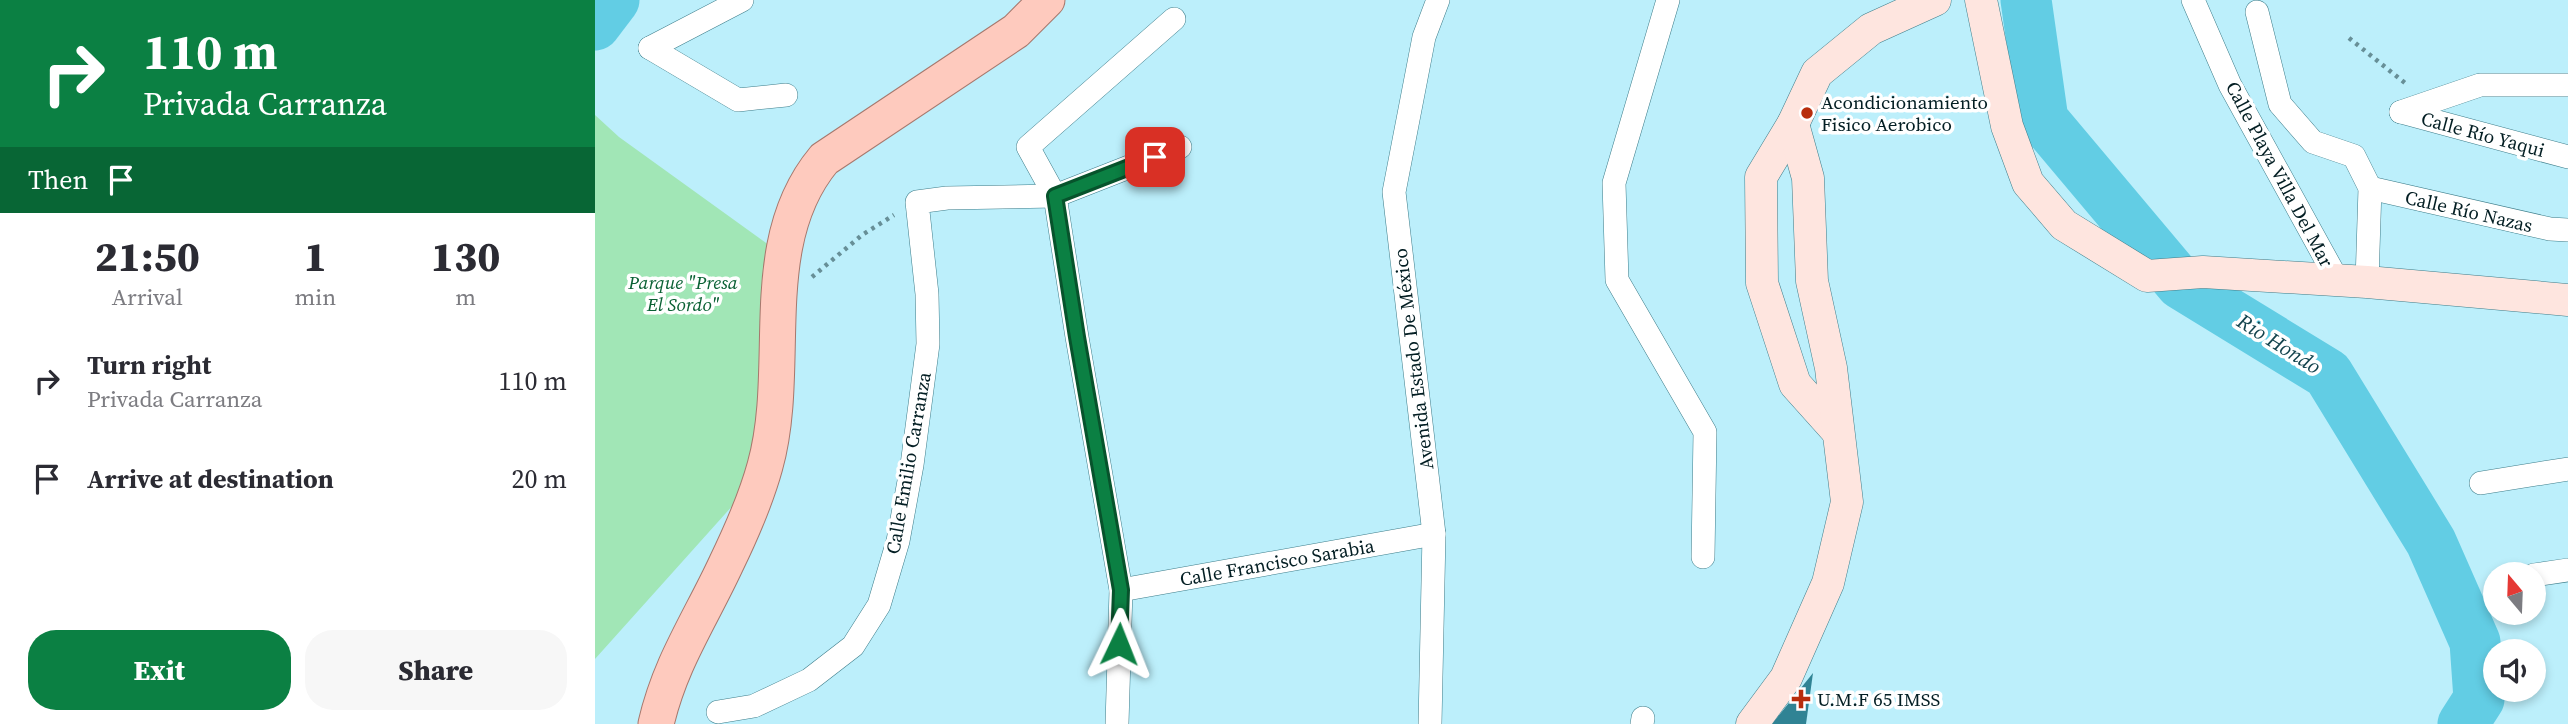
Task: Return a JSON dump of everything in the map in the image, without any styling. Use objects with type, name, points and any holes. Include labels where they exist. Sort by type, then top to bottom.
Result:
[{"type":"main road","points":[[656,724],[662,699],[679,654],[726,565],[765,465],[774,425],[783,250],[794,211],[806,184],[824,159],[1016,31],[1047,0]]},
{"type":"street","points":[[742,0],[650,48],[738,100],[786,96]]},
{"type":"street","name":"Avenida Estado De México","points":[[1430,724],[1434,534],[1394,192],[1424,37],[1438,0]]},
{"type":"street","points":[[1668,0],[1614,183],[1617,280],[1705,432],[1703,557]]},
{"type":"street","points":[[1838,432],[1795,384],[1762,283],[1761,177],[1793,124],[1817,73],[1871,29],[1935,0]]},
{"type":"street","name":"Calle Playa Villa Del Mar","points":[[1981,0],[2007,126],[2028,183],[2064,225],[2147,276],[2203,272],[2353,282]]},
{"type":"street","name":"Calle Playa Villa Del Mar","points":[[2193,0],[2230,85],[2353,282]]},
{"type":"street","points":[[2257,12],[2280,104],[2313,142],[2354,156],[2370,188],[2353,282],[2568,300]]},
{"type":"street","points":[[1117,724],[1121,590],[1055,196],[1028,147],[1174,19]]},
{"type":"street","name":"Calle Río Yaqui","points":[[2568,85],[2480,85],[2401,112],[2568,158]]},
{"type":"street","points":[[1752,724],[1786,678],[1828,583],[1847,502],[1831,368],[1812,281],[1808,178],[1793,124]]},
{"type":"street","points":[[916,202],[947,198],[1055,196],[1180,147]]},
{"type":"street","name":"Calle Río Nazas","points":[[2370,188],[2550,229],[2568,230]]},
{"type":"street","name":"Calle Emilio Carranza","points":[[718,712],[754,706],[809,680],[853,646],[879,605],[898,541],[912,465],[928,344],[927,294],[916,202]]},
{"type":"street","points":[[2481,483],[2568,469]]},
{"type":"street","name":"Calle Francisco Sarabia","points":[[1121,590],[1434,534]]},
{"type":"street","points":[[2546,573],[2568,570]]},
{"type":"path","points":[[2349,38],[2429,102]]},
{"type":"path","points":[[805,286],[862,235],[916,202]]},
{"type":"green space","name":"Parque \"Presa El Sordo\"","points":[[595,115],[619,137],[773,248],[765,409],[743,494],[595,659]]},
{"type":"building","name":"U.M.F 65 IMSS","points":[[1813,673],[1806,724],[1772,724]]},
{"type":"waterway","points":[[595,25],[614,0]]},
{"type":"waterway","name":"Rio Hondo","points":[[2026,0],[2043,120],[2181,284],[2328,374],[2431,542],[2475,642],[2479,699],[2463,724]]},
{"type":"place","name":"Acondicionamiento Fisico Aerobico","points":[[1807,113]]},
{"type":"place","name":"U.M.F 65 IMSS","points":[[1801,699]]},
{"type":"route","points":[[1119,644],[1121,590],[1055,196],[1155,157]]}]
